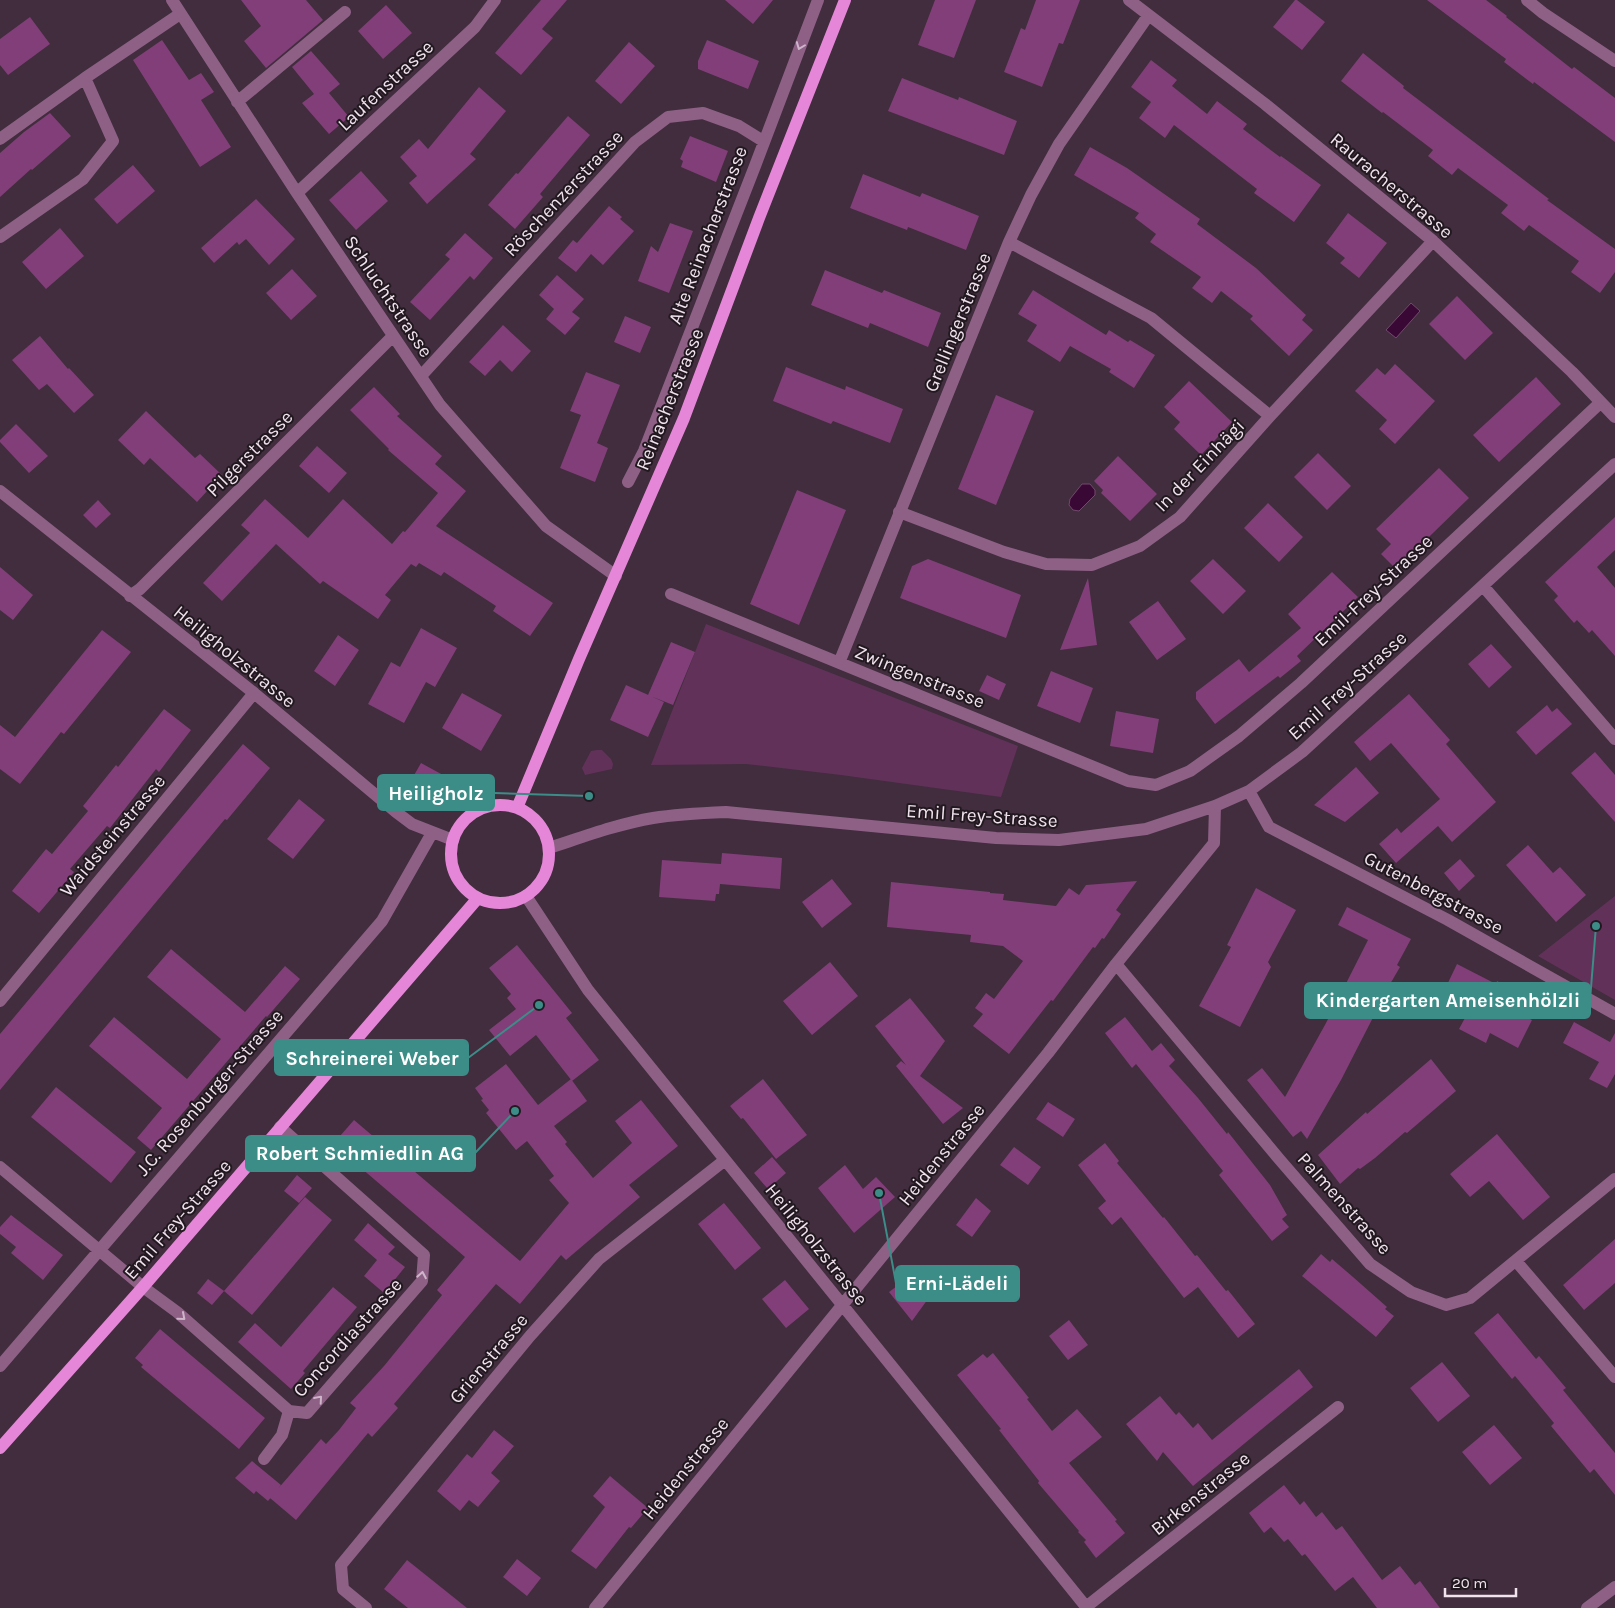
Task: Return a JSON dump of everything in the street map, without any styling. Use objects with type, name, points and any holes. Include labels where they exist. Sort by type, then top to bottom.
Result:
[{"type":"main road","name":"Reinacherstrasse","points":[[518,808],[579,659],[684,418],[759,218],[845,0]]},
{"type":"main road","points":[[494,805],[518,808],[538,823],[545,834],[550,856],[546,872],[538,886],[526,896],[513,902],[499,904],[478,898],[468,891],[456,877],[451,856],[453,840],[465,819],[478,810],[494,805]]},
{"type":"main road","name":"Emil Frey-Strasse","points":[[0,1448],[144,1287],[478,898]]},
{"type":"street","name":"Schluchtstrasse","points":[[172,0],[297,193],[440,405],[546,526],[616,576]]},
{"type":"street","name":"Laufenstrasse","points":[[297,193],[475,27],[495,0]]},
{"type":"street","name":"Alte Reinacherstrasse","points":[[628,482],[644,451],[818,0]]},
{"type":"street","name":"Rauracherstrasse","points":[[1129,0],[1265,104],[1433,241],[1572,372],[1615,417]]},
{"type":"street","points":[[1527,0],[1543,14],[1615,62]]},
{"type":"street","points":[[237,102],[345,12]]},
{"type":"street","points":[[0,139],[85,78],[180,14]]},
{"type":"street","name":"Grellingerstrasse","points":[[839,663],[899,512],[1031,195],[1059,144],[1148,16]]},
{"type":"street","points":[[0,238],[83,178],[113,141],[85,78]]},
{"type":"street","name":"Röschenzerstrasse","points":[[421,376],[635,142],[668,116],[703,113],[739,126],[763,141]]},
{"type":"street","name":"In der Einhägi","points":[[899,512],[1004,552],[1046,564],[1092,565],[1140,546],[1180,517],[1270,416],[1433,241]]},
{"type":"street","points":[[1010,242],[1150,318],[1270,416]]},
{"type":"street","name":"Pilgerstrasse","points":[[130,596],[140,589],[393,336]]},
{"type":"street","name":"Emil-Frey-Strasse","points":[[1156,785],[1190,771],[1239,736],[1301,683],[1600,402]]},
{"type":"street","name":"Emil Frey-Strasse","points":[[549,848],[619,826],[652,818],[690,813],[726,812],[996,838],[1059,840],[1146,829],[1215,806],[1250,791],[1302,752],[1615,464]]},
{"type":"street","name":"Heiligholzstrasse","points":[[0,491],[254,693],[396,812],[412,824],[453,840]]},
{"type":"street","points":[[1483,586],[1615,739]]},
{"type":"street","name":"Zwingenstrasse","points":[[671,594],[1128,781],[1156,785]]},
{"type":"street","name":"Waidsteinstrasse","points":[[0,1001],[254,693]]},
{"type":"street","name":"Gutenbergstrasse","points":[[1250,791],[1269,827],[1448,920],[1615,1014]]},
{"type":"street","name":"Heidenstrasse","points":[[595,1608],[1048,1053],[1116,964],[1214,843],[1215,806]]},
{"type":"street","name":"J.C. Rosenburger-Strasse","points":[[0,1366],[98,1249],[382,921],[432,833]]},
{"type":"street","name":"Heiligholzstrasse","points":[[526,896],[588,990],[1087,1608]]},
{"type":"street","name":"Palmenstrasse","points":[[1116,964],[1370,1264],[1411,1292],[1446,1305],[1470,1298],[1615,1179]]},
{"type":"street","name":"Concordiastrasse","points":[[0,1167],[144,1287],[177,1312],[289,1411],[307,1413],[422,1281],[424,1255],[280,1127]]},
{"type":"street","name":"Grienstrasse","points":[[366,1608],[343,1589],[341,1565],[530,1336],[599,1259],[725,1160]]},
{"type":"street","points":[[1516,1261],[1615,1377]]},
{"type":"street","name":"Birkenstrasse","points":[[1087,1608],[1338,1407]]},
{"type":"street","name":"Concordiastrasse","points":[[264,1459],[282,1435],[289,1411]]},
{"type":"street","points":[[1587,1608],[1615,1587]]},
{"type":"shaded area","points":[[1411,303],[1420,311],[1396,338],[1386,330]]},
{"type":"shaded area","points":[[1082,484],[1090,484],[1095,490],[1095,495],[1079,511],[1073,510],[1069,505],[1070,499]]},
{"type":"shaded area","points":[[706,624],[1018,746],[1001,797],[746,764],[651,765]]},
{"type":"shaded area","points":[[602,750],[611,759],[612,769],[585,775],[582,768],[591,751]]},
{"type":"shaded area","points":[[1615,896],[1615,1000],[1538,956]]},
{"type":"building","points":[[241,0],[306,0],[323,20],[266,68],[244,41],[261,26]]},
{"type":"building","points":[[541,0],[567,0],[542,29],[553,38],[521,75],[495,53]]},
{"type":"building","points":[[725,0],[773,0],[753,24]]},
{"type":"building","points":[[935,0],[976,0],[954,58],[918,45]]},
{"type":"building","points":[[1036,0],[1080,0],[1063,44],[1059,43],[1042,87],[1004,72],[1021,28],[1025,30]]},
{"type":"building","points":[[1295,0],[1325,22],[1302,50],[1273,27]]},
{"type":"building","points":[[1427,0],[1486,0],[1572,69],[1574,67],[1615,98],[1615,142],[1534,82],[1533,84],[1504,62],[1506,59]]},
{"type":"building","points":[[386,5],[412,33],[383,59],[358,31]]},
{"type":"building","points":[[30,17],[50,44],[8,75],[0,65],[0,39]]},
{"type":"building","points":[[162,40],[189,80],[201,73],[214,92],[201,100],[231,147],[200,167],[133,60]]},
{"type":"building","points":[[707,40],[759,61],[748,89],[698,69],[698,61]]},
{"type":"building","points":[[629,42],[655,66],[621,104],[595,81]]},
{"type":"building","points":[[311,51],[340,84],[329,93],[349,117],[329,134],[302,103],[314,94],[292,67]]},
{"type":"building","points":[[1363,53],[1404,86],[1403,88],[1549,199],[1547,200],[1615,249],[1615,272],[1600,293],[1571,272],[1579,261],[1529,225],[1524,231],[1501,213],[1508,205],[1458,168],[1452,175],[1428,156],[1433,150],[1341,81]]},
{"type":"building","points":[[1151,60],[1177,80],[1172,86],[1207,114],[1217,101],[1247,124],[1243,129],[1321,185],[1294,222],[1254,193],[1257,189],[1174,125],[1165,138],[1139,118],[1151,102],[1131,87]]},
{"type":"building","points":[[902,78],[958,100],[959,97],[1017,121],[1004,155],[888,111]]},
{"type":"building","points":[[479,87],[506,111],[470,154],[476,159],[427,204],[409,183],[417,176],[400,157],[419,139],[428,149]]},
{"type":"building","points":[[50,113],[71,136],[0,197],[0,153]]},
{"type":"building","points":[[568,116],[590,135],[540,194],[543,197],[515,229],[488,205],[516,173],[518,174]]},
{"type":"building","points":[[690,136],[728,151],[716,182],[681,167],[683,161],[680,159]]},
{"type":"building","points":[[1090,147],[1127,168],[1200,219],[1197,224],[1256,268],[1306,315],[1302,320],[1313,330],[1289,356],[1250,319],[1253,316],[1221,291],[1212,303],[1192,288],[1201,277],[1150,242],[1156,234],[1135,218],[1139,213],[1074,175]]},
{"type":"building","points":[[133,165],[155,191],[117,224],[94,199]]},
{"type":"building","points":[[361,171],[388,201],[356,230],[329,200]]},
{"type":"building","points":[[863,174],[920,197],[922,193],[979,216],[966,250],[908,227],[907,230],[850,208]]},
{"type":"building","points":[[256,199],[295,239],[269,265],[246,239],[239,245],[237,242],[214,263],[201,248]]},
{"type":"building","points":[[609,206],[634,231],[603,265],[591,254],[576,272],[558,258],[573,240],[577,243]]},
{"type":"building","points":[[1348,213],[1387,243],[1359,278],[1340,263],[1345,258],[1326,243]]},
{"type":"building","points":[[670,223],[693,231],[669,293],[638,281],[651,246],[658,252]]},
{"type":"building","points":[[60,228],[84,256],[46,289],[22,262]]},
{"type":"building","points":[[465,233],[493,258],[474,280],[470,276],[430,320],[410,302],[450,259],[445,255]]},
{"type":"building","points":[[292,269],[317,296],[291,320],[266,293]]},
{"type":"building","points":[[825,270],[882,293],[884,290],[941,313],[928,347],[870,323],[868,328],[811,305]]},
{"type":"building","points":[[557,275],[584,299],[572,312],[580,318],[565,335],[546,319],[554,309],[539,295]]},
{"type":"building","points":[[1033,290],[1106,335],[1109,330],[1155,355],[1134,388],[1109,372],[1111,369],[1070,346],[1060,362],[1027,341],[1037,325],[1018,314]]},
{"type":"building","points":[[1457,296],[1493,333],[1465,360],[1429,324]]},
{"type":"building","points":[[625,316],[651,327],[640,353],[614,342]]},
{"type":"building","points":[[503,325],[531,351],[512,372],[500,360],[485,376],[469,362]]},
{"type":"building","points":[[40,336],[68,369],[94,395],[74,413],[47,384],[39,390],[12,360]]},
{"type":"building","points":[[1395,364],[1435,401],[1395,444],[1379,429],[1387,420],[1355,391],[1377,368],[1385,375]]},
{"type":"building","points":[[786,367],[845,390],[846,386],[903,409],[890,443],[833,421],[831,424],[773,401]]},
{"type":"building","points":[[586,372],[620,385],[597,443],[608,448],[595,482],[560,468],[581,415],[570,411]]},
{"type":"building","points":[[1536,377],[1561,404],[1499,462],[1473,435]]},
{"type":"building","points":[[1189,381],[1232,422],[1201,455],[1174,429],[1180,422],[1164,407]]},
{"type":"building","points":[[374,387],[400,414],[397,416],[442,456],[435,464],[466,491],[436,526],[553,603],[530,636],[493,611],[496,606],[444,572],[441,576],[419,563],[416,567],[411,564],[385,595],[391,600],[378,619],[323,581],[320,584],[276,544],[222,601],[203,583],[250,533],[241,525],[265,499],[308,538],[343,499],[392,544],[403,531],[405,532],[438,493],[388,450],[350,410]]},
{"type":"building","points":[[996,395],[1034,411],[996,505],[958,489]]},
{"type":"building","points":[[146,411],[195,458],[200,454],[222,475],[197,502],[150,458],[144,465],[118,440]]},
{"type":"building","points":[[16,424],[48,456],[29,473],[0,442]]},
{"type":"building","points":[[317,446],[347,473],[329,493],[299,466]]},
{"type":"building","points":[[1318,453],[1351,486],[1327,510],[1294,477]]},
{"type":"building","points":[[1118,456],[1157,494],[1130,521],[1101,493],[1103,490],[1094,481]]},
{"type":"building","points":[[1439,468],[1469,498],[1396,569],[1381,554],[1391,544],[1376,529]]},
{"type":"building","points":[[797,490],[846,510],[799,625],[750,604]]},
{"type":"building","points":[[98,500],[111,514],[96,528],[83,515]]},
{"type":"building","points":[[1268,503],[1303,537],[1279,562],[1244,528]]},
{"type":"building","points":[[1615,517],[1615,550],[1597,567],[1615,588],[1615,656],[1592,630],[1589,633],[1577,620],[1574,623],[1554,600],[1558,596],[1545,582]]},
{"type":"building","points":[[928,559],[1021,595],[1006,638],[900,598],[912,566]]},
{"type":"building","points":[[1213,559],[1246,591],[1223,614],[1190,581]]},
{"type":"building","points":[[0,567],[33,595],[13,620],[0,610]]},
{"type":"building","points":[[1332,572],[1358,597],[1297,656],[1301,661],[1215,724],[1196,699],[1196,692],[1239,659],[1249,672],[1301,628],[1288,614]]},
{"type":"building","points":[[1088,578],[1097,645],[1060,650]]},
{"type":"building","points":[[1158,601],[1186,639],[1157,660],[1129,622]]},
{"type":"building","points":[[421,628],[457,648],[435,687],[426,682],[404,723],[368,704],[391,662],[400,667]]},
{"type":"building","points":[[102,630],[131,652],[64,734],[61,732],[20,784],[0,769],[0,725],[15,737]]},
{"type":"building","points":[[338,635],[359,650],[335,686],[314,671]]},
{"type":"building","points":[[671,642],[695,652],[673,705],[648,695]]},
{"type":"building","points":[[1491,644],[1512,667],[1489,688],[1468,664]]},
{"type":"building","points":[[1051,671],[1093,688],[1080,723],[1037,706]]},
{"type":"building","points":[[987,675],[1006,684],[999,700],[979,691]]},
{"type":"building","points":[[626,685],[664,702],[648,737],[610,720]]},
{"type":"building","points":[[462,693],[502,715],[481,751],[442,728]]},
{"type":"building","points":[[1409,694],[1450,740],[1446,744],[1496,802],[1452,842],[1438,826],[1396,863],[1379,844],[1397,828],[1401,833],[1440,799],[1391,743],[1370,761],[1354,742]]},
{"type":"building","points":[[1547,705],[1552,712],[1557,708],[1572,724],[1536,755],[1516,732]]},
{"type":"building","points":[[164,709],[191,730],[159,772],[156,769],[110,828],[107,826],[70,869],[74,872],[39,913],[12,891],[46,849],[52,854],[88,811],[83,806],[116,765],[118,767]]},
{"type":"building","points":[[1116,711],[1159,719],[1153,753],[1110,746]]},
{"type":"building","points":[[243,744],[270,768],[227,820],[225,819],[0,1090],[0,1034]]},
{"type":"building","points":[[1595,752],[1615,775],[1615,822],[1571,773]]},
{"type":"building","points":[[421,763],[443,775],[431,796],[409,784]]},
{"type":"building","points":[[1356,767],[1379,793],[1345,822],[1314,805]]},
{"type":"building","points":[[299,799],[325,820],[293,859],[267,839]]},
{"type":"building","points":[[1528,845],[1553,873],[1560,867],[1586,895],[1556,922],[1506,865]]},
{"type":"building","points":[[722,853],[782,858],[780,889],[720,884],[719,894],[716,894],[715,901],[659,897],[662,860],[721,864]]},
{"type":"building","points":[[1460,859],[1475,876],[1459,891],[1444,873]]},
{"type":"building","points":[[832,879],[852,904],[822,928],[802,902]]},
{"type":"building","points":[[1137,881],[1116,910],[1121,914],[1104,939],[1102,938],[1095,948],[1093,947],[1053,1001],[1051,1000],[1009,1054],[973,1026],[983,1014],[975,1008],[986,993],[994,999],[1023,961],[1003,946],[970,942],[971,935],[887,927],[891,882],[1004,894],[1003,900],[1056,906],[1069,888],[1079,895],[1086,885]]},
{"type":"building","points":[[1256,888],[1296,910],[1268,962],[1271,967],[1240,1027],[1199,1006],[1231,947],[1227,945]]},
{"type":"building","points":[[1347,907],[1411,939],[1397,965],[1400,967],[1386,991],[1370,982],[1383,998],[1341,1080],[1307,1139],[1301,1131],[1293,1137],[1247,1080],[1262,1068],[1285,1097],[1326,1023],[1368,940],[1338,925]]},
{"type":"building","points":[[517,945],[572,1013],[566,1018],[599,1060],[572,1081],[536,1035],[510,1056],[489,1030],[516,1009],[507,998],[511,994],[489,968]]},
{"type":"building","points":[[171,949],[245,1012],[285,966],[300,979],[151,1150],[137,1138],[162,1108],[89,1046],[114,1017],[187,1079],[221,1039],[147,977]]},
{"type":"building","points":[[830,962],[858,996],[812,1035],[783,1001]]},
{"type":"building","points":[[1457,964],[1496,984],[1497,981],[1531,999],[1522,1015],[1532,1020],[1518,1048],[1490,1033],[1486,1043],[1459,1029],[1473,1003],[1445,989]]},
{"type":"building","points":[[910,998],[945,1041],[920,1076],[963,1108],[943,1124],[896,1066],[901,1061],[906,1065],[875,1026]]},
{"type":"building","points":[[1125,1017],[1152,1051],[1161,1043],[1175,1060],[1169,1066],[1227,1134],[1228,1132],[1270,1185],[1287,1215],[1282,1219],[1289,1227],[1272,1241],[1219,1175],[1223,1171],[1136,1064],[1132,1068],[1105,1033]]},
{"type":"building","points":[[1574,1022],[1610,1042],[1615,1033],[1615,1074],[1607,1088],[1589,1079],[1599,1062],[1563,1043]]},
{"type":"building","points":[[1431,1059],[1456,1091],[1407,1133],[1405,1132],[1375,1158],[1360,1169],[1358,1168],[1340,1184],[1318,1155],[1366,1112],[1367,1114]]},
{"type":"building","points":[[506,1064],[538,1105],[571,1079],[587,1101],[554,1126],[567,1142],[565,1144],[593,1178],[632,1143],[615,1121],[641,1100],[678,1146],[629,1185],[640,1197],[566,1260],[561,1255],[520,1304],[496,1284],[394,1404],[398,1408],[372,1437],[368,1433],[296,1520],[270,1498],[321,1439],[326,1444],[339,1430],[356,1408],[350,1403],[384,1366],[442,1295],[437,1290],[465,1257],[333,1144],[354,1120],[520,1261],[569,1203],[549,1180],[554,1176],[527,1141],[516,1150],[486,1113],[489,1110],[475,1088]]},
{"type":"building","points":[[763,1079],[807,1135],[776,1159],[743,1118],[741,1119],[730,1106]]},
{"type":"building","points":[[56,1087],[136,1152],[111,1183],[31,1117]]},
{"type":"building","points":[[1048,1102],[1075,1119],[1063,1137],[1036,1119]]},
{"type":"building","points":[[1497,1134],[1550,1197],[1523,1220],[1489,1181],[1470,1197],[1450,1174]]},
{"type":"building","points":[[1105,1143],[1119,1161],[1117,1163],[1195,1256],[1197,1255],[1226,1291],[1228,1290],[1255,1324],[1238,1338],[1198,1287],[1184,1298],[1121,1217],[1112,1225],[1098,1208],[1106,1201],[1078,1165]]},
{"type":"building","points":[[1014,1147],[1041,1167],[1028,1185],[1000,1165]]},
{"type":"building","points":[[772,1157],[786,1173],[768,1189],[754,1173]]},
{"type":"building","points":[[845,1165],[863,1189],[876,1177],[895,1197],[854,1233],[818,1188]]},
{"type":"building","points":[[297,1175],[312,1188],[299,1203],[284,1191]]},
{"type":"building","points":[[305,1197],[332,1220],[252,1315],[224,1291]]},
{"type":"building","points":[[976,1198],[991,1211],[972,1237],[956,1225]]},
{"type":"building","points":[[724,1203],[761,1248],[735,1270],[698,1224]]},
{"type":"building","points":[[11,1215],[63,1255],[43,1280],[11,1253],[16,1247],[0,1234],[0,1227]]},
{"type":"building","points":[[368,1223],[395,1247],[388,1254],[405,1267],[384,1293],[364,1276],[377,1260],[354,1240]]},
{"type":"building","points":[[1615,1239],[1615,1283],[1584,1310],[1563,1285]]},
{"type":"building","points":[[1321,1254],[1330,1262],[1332,1259],[1387,1307],[1385,1309],[1394,1316],[1376,1337],[1302,1276]]},
{"type":"building","points":[[917,1271],[933,1292],[912,1321],[889,1292]]},
{"type":"building","points":[[208,1279],[224,1291],[212,1305],[197,1293]]},
{"type":"building","points":[[785,1280],[809,1309],[786,1328],[762,1299]]},
{"type":"building","points":[[333,1287],[357,1307],[303,1371],[305,1373],[291,1389],[238,1342],[255,1323],[281,1347]]},
{"type":"building","points":[[1498,1313],[1536,1359],[1539,1356],[1566,1388],[1563,1390],[1615,1453],[1615,1495],[1594,1469],[1590,1473],[1551,1426],[1554,1423],[1515,1376],[1512,1379],[1474,1333]]},
{"type":"building","points":[[1069,1320],[1088,1345],[1068,1360],[1049,1336]]},
{"type":"building","points":[[160,1329],[265,1418],[239,1449],[141,1367],[143,1365],[135,1358]]},
{"type":"building","points":[[993,1353],[1029,1398],[1027,1399],[1052,1431],[1077,1409],[1102,1437],[1069,1463],[1117,1520],[1115,1521],[1125,1533],[1096,1558],[1084,1542],[1086,1540],[1038,1483],[1039,1481],[999,1430],[1001,1429],[957,1375],[983,1354],[987,1358]]},
{"type":"building","points":[[1442,1362],[1470,1396],[1438,1422],[1410,1388]]},
{"type":"building","points":[[1299,1369],[1313,1387],[1193,1486],[1163,1452],[1157,1461],[1126,1424],[1160,1396],[1176,1415],[1179,1412],[1193,1428],[1198,1423],[1212,1440]]},
{"type":"building","points":[[1494,1425],[1522,1458],[1490,1485],[1462,1452]]},
{"type":"building","points":[[494,1430],[514,1446],[491,1473],[500,1481],[478,1507],[469,1500],[460,1511],[437,1491],[467,1454],[472,1458]]},
{"type":"building","points":[[252,1461],[281,1485],[268,1501],[256,1491],[254,1494],[235,1478]]},
{"type":"building","points":[[610,1476],[648,1508],[631,1528],[629,1527],[596,1569],[571,1551],[605,1507],[593,1496]]},
{"type":"building","points":[[1284,1485],[1300,1505],[1304,1501],[1316,1517],[1322,1512],[1336,1530],[1342,1526],[1382,1580],[1400,1566],[1415,1585],[1420,1581],[1440,1608],[1377,1608],[1353,1577],[1335,1591],[1305,1554],[1302,1556],[1288,1539],[1284,1542],[1271,1527],[1264,1533],[1249,1513]]},
{"type":"building","points":[[517,1559],[541,1578],[527,1596],[503,1577]]},
{"type":"building","points":[[407,1560],[467,1608],[408,1608],[384,1589]]},
{"type":"place","name":"Heiligholz","points":[[589,796]]},
{"type":"place","name":"Kindergarten Ameisenhölzli","points":[[1596,926]]},
{"type":"place","name":"Schreinerei Weber","points":[[539,1005]]},
{"type":"place","name":"Robert Schmiedlin AG","points":[[515,1111]]},
{"type":"place","name":"Erni-Lädeli","points":[[879,1193]]}]
